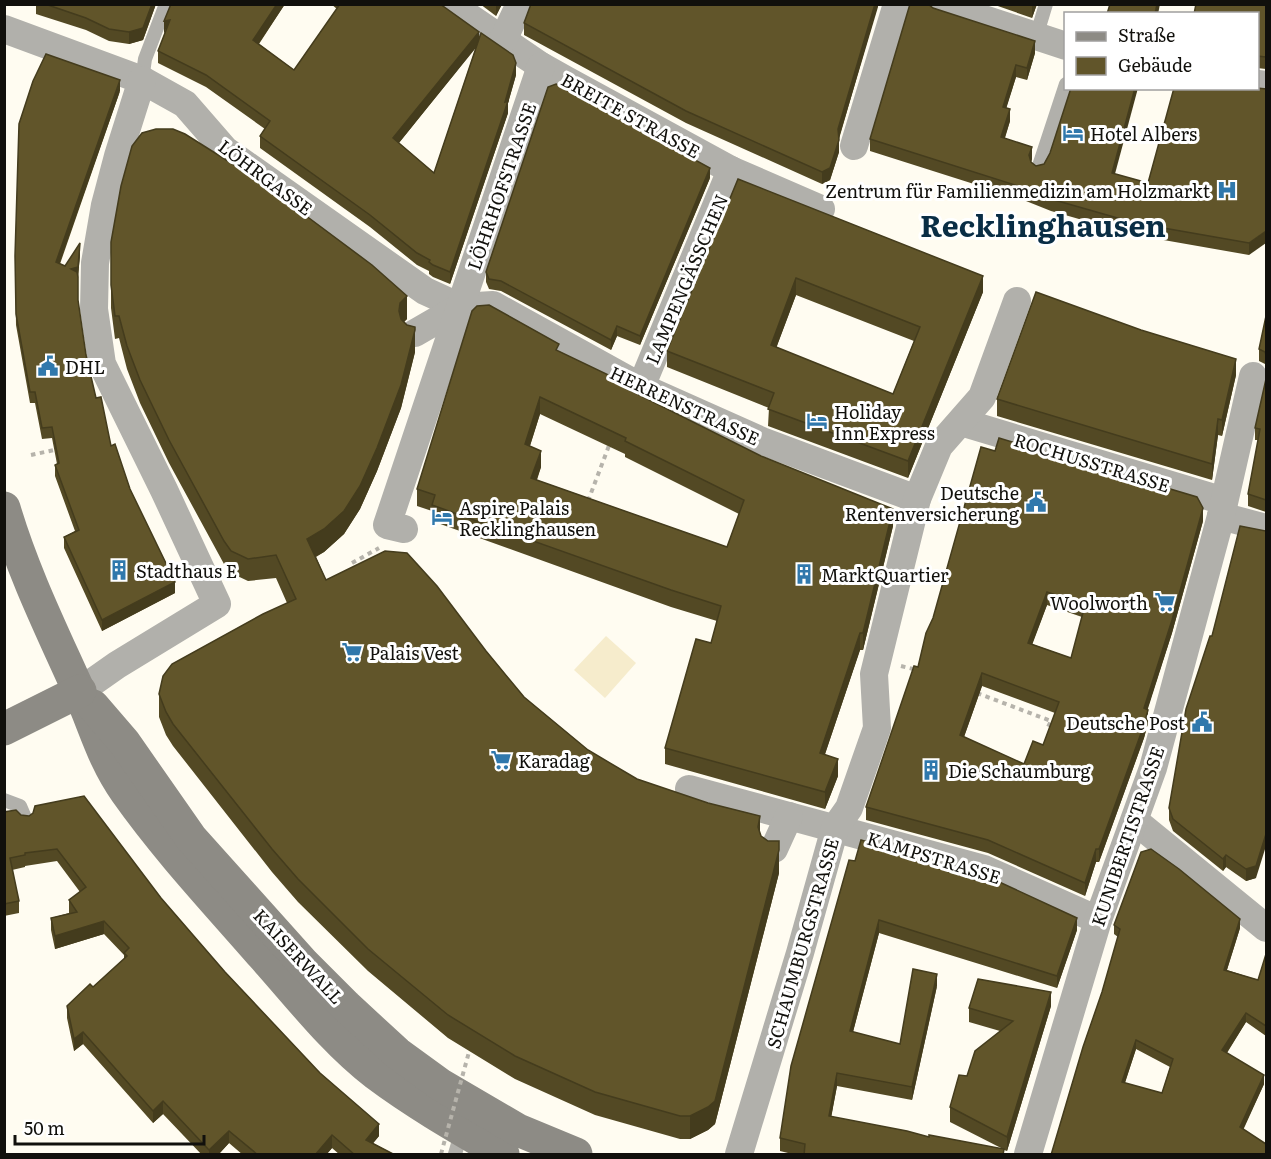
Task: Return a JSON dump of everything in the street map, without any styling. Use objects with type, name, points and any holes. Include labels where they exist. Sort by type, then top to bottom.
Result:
[{"type":"main road","name":"KAISERWALL","points":[[4,508],[17,551],[45,618],[80,691],[103,754],[125,791],[179,860],[333,1036],[459,1142],[503,1155]]},
{"type":"main road","name":"KAISERWALL","points":[[80,691],[124,742],[191,838],[304,964],[397,1053],[441,1084],[518,1131],[576,1155]]},
{"type":"main road","points":[[4,729],[80,691]]},
{"type":"street","name":"BREITE STRASSE","points":[[450,4],[542,66],[731,170],[821,209]]},
{"type":"street","points":[[503,40],[520,4]]},
{"type":"street","points":[[854,146],[897,4]]},
{"type":"street","points":[[938,4],[1064,46]]},
{"type":"street","name":"LÖHRGASSE","points":[[4,29],[142,80],[185,104],[225,150],[425,291],[460,307]]},
{"type":"street","name":"LÖHRHOFSTRASSE","points":[[395,527],[460,307],[542,66]]},
{"type":"street","points":[[80,691],[117,665],[217,604],[102,364],[94,309],[95,262],[105,206],[142,80]]},
{"type":"street","name":"LAMPENGÄSSCHEN","points":[[641,387],[731,170]]},
{"type":"street","name":"SCHAUMBURGSTRASSE","points":[[739,1155],[835,828],[849,808],[877,728],[862,687],[874,674],[917,499],[939,446],[982,397],[1017,301]]},
{"type":"street","name":"HERRENSTRASSE","points":[[460,307],[493,305],[641,387],[762,441],[917,499]]},
{"type":"street","points":[[415,333],[460,307]]},
{"type":"street","name":"KUNIBERTISTRASSE","points":[[1028,1155],[1098,920],[1153,768],[1223,508],[1253,376]]},
{"type":"street","name":"ROCHUSSTRASSE","points":[[961,422],[1223,508],[1266,528]]},
{"type":"street","name":"KAMPSTRASSE","points":[[688,789],[984,869],[1098,920]]},
{"type":"street","points":[[774,849],[789,816]]},
{"type":"street","points":[[1135,821],[1264,919]]},
{"type":"lane","points":[[142,80],[145,59],[166,4]]},
{"type":"lane","points":[[1036,37],[1046,4]]},
{"type":"lane","points":[[1038,170],[1064,87]]},
{"type":"lane","points":[[4,800],[20,806],[26,820]]},
{"type":"path","points":[[587,504],[614,437]]},
{"type":"path","points":[[31,455],[54,450]]},
{"type":"path","points":[[975,692],[1051,721],[1047,729],[1058,733]]},
{"type":"path","points":[[441,1155],[469,1052]]},
{"type":"shaded area","points":[[606,636],[636,663],[605,698],[574,670]]},
{"type":"building","points":[[45,4],[152,4],[143,28],[129,32],[109,29],[86,18]]},
{"type":"building","points":[[171,4],[277,4],[253,40],[294,70],[340,4],[440,4],[479,32],[393,138],[434,173],[481,33],[513,55],[516,63],[505,102],[508,101],[450,272],[433,265],[429,262],[430,260],[417,253],[370,215],[260,136],[270,121],[206,75],[158,51],[170,20],[164,21]]},
{"type":"building","points":[[531,4],[875,4],[838,129],[839,140],[830,168],[822,172],[686,111],[524,23]]},
{"type":"building","points":[[910,4],[928,4],[933,8],[1035,41],[1027,68],[1016,65],[1003,107],[1010,109],[1001,137],[1032,147],[1029,155],[1031,162],[1036,166],[1044,164],[1050,153],[1070,90],[1134,90],[1112,173],[1148,183],[1173,90],[1266,89],[1266,231],[1249,243],[1135,223],[1051,199],[1021,187],[870,139]]},
{"type":"building","points":[[1110,4],[1157,4],[1155,12],[1108,12]]},
{"type":"building","points":[[1196,4],[1266,4],[1266,57],[1259,56],[1259,12],[1194,12]]},
{"type":"building","points":[[46,54],[120,80],[56,262],[65,266],[80,243],[78,267],[71,269],[77,272],[78,277],[78,300],[86,355],[96,398],[101,397],[111,446],[115,444],[130,489],[175,582],[102,620],[64,537],[79,530],[55,465],[59,463],[52,427],[42,428],[35,392],[30,392],[16,314],[15,256],[19,124],[33,81]]},
{"type":"building","points":[[556,84],[710,168],[640,336],[617,326],[611,340],[501,281],[489,279],[486,272],[548,87]]},
{"type":"building","name":"Palais Vest","points":[[156,129],[173,129],[185,134],[258,180],[372,265],[407,296],[400,303],[399,311],[401,319],[407,325],[415,327],[415,330],[401,385],[377,448],[360,486],[344,511],[324,529],[307,539],[326,580],[385,551],[407,553],[437,586],[524,697],[588,750],[637,779],[708,803],[760,816],[758,827],[761,836],[768,841],[779,841],[779,850],[715,1101],[708,1107],[690,1116],[680,1116],[595,1092],[515,1056],[448,1015],[368,949],[298,879],[173,724],[166,712],[159,694],[163,676],[172,664],[263,614],[296,599],[276,555],[248,559],[231,551],[224,541],[169,440],[140,380],[119,316],[115,316],[111,285],[111,242],[121,186],[132,146],[142,133]]},
{"type":"building","points":[[738,179],[983,276],[908,461],[768,409],[774,393],[667,351]],"holes":[[[796,278],[920,327],[893,394],[771,345]]]},
{"type":"building","points":[[1036,292],[1141,330],[1236,359],[1222,420],[1218,419],[1212,464],[997,399]]},
{"type":"building","points":[[489,305],[559,344],[556,350],[619,380],[617,384],[761,456],[893,509],[863,633],[860,633],[820,753],[838,759],[825,792],[665,748],[696,639],[711,643],[721,606],[432,505],[435,495],[417,489],[472,311],[477,306]],"holes":[[[540,397],[626,438],[625,441],[744,500],[727,547],[531,478],[541,451],[525,444]]]},
{"type":"building","points":[[1266,316],[1266,355],[1259,349]]},
{"type":"building","points":[[1266,379],[1266,500],[1248,494],[1260,429],[1255,428]]},
{"type":"building","points":[[999,438],[1197,497],[1203,508],[1172,620],[1144,708],[1148,710],[1144,725],[1085,883],[988,840],[866,807],[914,666],[918,667],[981,447],[995,451]],"holes":[[[1047,592],[1085,605],[1071,658],[1028,643]],[[982,673],[1059,702],[1043,745],[1033,741],[1024,764],[960,735]]]},
{"type":"building","points":[[1240,526],[1266,531],[1266,834],[1256,866],[1246,869],[1226,855],[1223,859],[1173,819],[1169,808],[1186,709],[1210,636],[1212,636]]},
{"type":"building","points":[[84,796],[161,898],[225,972],[320,1073],[379,1124],[366,1140],[395,1155],[355,1155],[332,1135],[315,1155],[258,1155],[229,1131],[209,1150],[163,1101],[153,1111],[83,1032],[74,1039],[67,1006],[90,984],[93,987],[127,956],[124,953],[129,948],[104,921],[55,936],[51,918],[77,912],[69,900],[86,887],[57,849],[25,853],[25,855],[10,858],[19,901],[4,904],[4,812],[16,810],[21,815],[29,816],[33,813],[35,806]]},
{"type":"building","points":[[861,840],[939,862],[937,868],[979,881],[982,874],[1077,918],[1057,976],[879,920],[850,1031],[900,1044],[913,969],[937,974],[912,1087],[837,1073],[829,1116],[929,1137],[929,1135],[1004,1149],[1003,1155],[804,1155],[805,1144],[780,1138],[791,1066],[849,860],[855,861]]},
{"type":"building","points":[[1151,849],[1240,919],[1224,970],[1258,980],[1266,954],[1266,1026],[1246,1013],[1222,1050],[1264,1075],[1240,1127],[1266,1144],[1266,1155],[1051,1155],[1120,929],[1114,925],[1141,852]],"holes":[[[1136,1040],[1173,1059],[1162,1093],[1122,1082]]]},
{"type":"building","points":[[978,979],[1051,992],[1007,1137],[950,1107],[959,1075],[967,1076],[975,1051],[1013,1021],[969,1008]]},
{"type":"place","name":"Hotel Albers","points":[[1073,133]]},
{"type":"place","name":"Zentrum für Familienmedizin am Holzmarkt","points":[[1227,190]]},
{"type":"place","name":"DHL","points":[[48,366]]},
{"type":"place","name":"Holiday Inn Express","points":[[817,421]]},
{"type":"place","name":"Deutsche Rentenversicherung","points":[[1036,502]]},
{"type":"place","name":"Aspire Palais Recklinghausen","points":[[442,517]]},
{"type":"place","name":"Stadthaus E","points":[[119,570]]},
{"type":"place","name":"MarktQuartier","points":[[804,574]]},
{"type":"place","name":"Woolworth","points":[[1165,602]]},
{"type":"place","name":"Palais Vest","points":[[352,652]]},
{"type":"place","name":"Deutsche Post","points":[[1202,722]]},
{"type":"place","name":"Karadag","points":[[501,760]]},
{"type":"place","name":"Die Schaumburg","points":[[931,770]]},
{"type":"district","name":"Recklinghausen","points":[[1043,224]]}]
